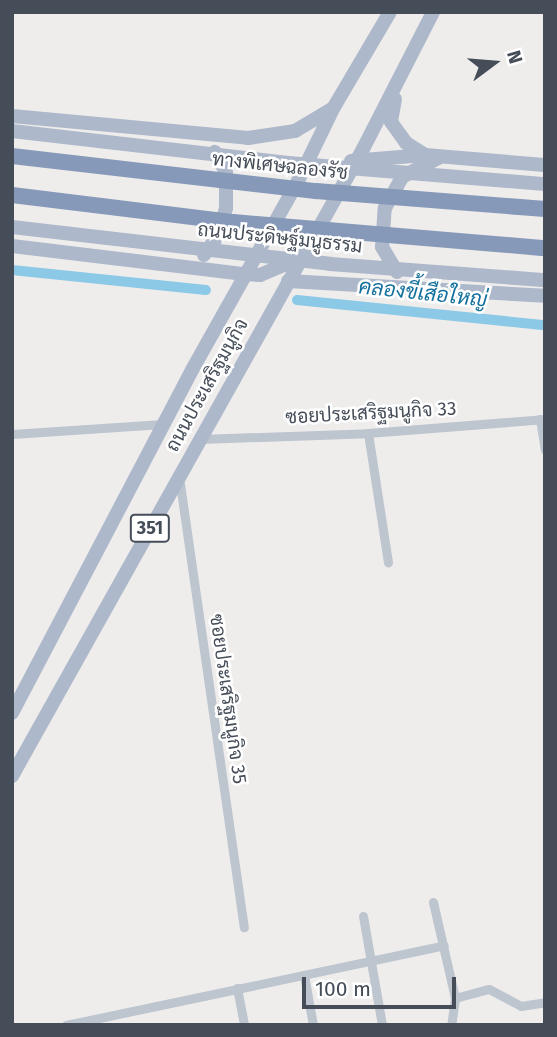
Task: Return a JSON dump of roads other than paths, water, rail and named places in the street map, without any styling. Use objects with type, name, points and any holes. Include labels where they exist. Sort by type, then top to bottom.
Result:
[{"type":"highway","name":"ทางพิเศษฉลองรัช","points":[[12,156],[316,191],[545,209]]},
{"type":"highway","points":[[12,195],[247,223],[545,248]]},
{"type":"main road","name":"ถนนประเสริฐมนูกิจ","points":[[12,713],[163,424],[298,181],[334,107],[390,12]]},
{"type":"main road","name":"ถนนประเสริฐมนูกิจ","points":[[12,776],[306,252],[433,12]]},
{"type":"main road","points":[[399,80],[391,122],[405,144],[425,155]]},
{"type":"main road","points":[[12,116],[191,134],[271,137],[301,128],[334,107]]},
{"type":"main road","points":[[12,131],[288,163],[545,184]]},
{"type":"main road","points":[[181,265],[202,258],[212,248],[219,234],[227,197],[223,163],[210,146],[191,134]]},
{"type":"main road","points":[[298,181],[330,166],[356,160],[425,155],[545,165]]},
{"type":"main road","points":[[437,289],[400,274],[389,262],[382,247],[381,228],[388,199],[402,177],[418,166],[442,157]]},
{"type":"main road","name":"ถนนประดิษฐ์มนูธรรม","points":[[12,228],[330,264],[544,280]]},
{"type":"main road","points":[[12,246],[260,275],[276,270],[306,252]]},
{"type":"main road","points":[[288,281],[545,296]]},
{"type":"street","points":[[543,419],[545,450]]},
{"type":"street","name":"ซอยประเสริฐมนูกิจ 33","points":[[200,439],[368,433],[543,419]]},
{"type":"street","points":[[12,434],[163,424]]},
{"type":"street","points":[[368,433],[388,562]]},
{"type":"street","name":"ซอยประเสริฐมนูกิจ 35","points":[[179,475],[244,927]]},
{"type":"street","points":[[433,902],[455,998],[451,1025]]},
{"type":"street","points":[[363,916],[382,1025]]},
{"type":"street","points":[[66,1025],[444,944]]},
{"type":"street","points":[[304,975],[313,1025]]},
{"type":"street","points":[[237,988],[244,1025]]},
{"type":"street","points":[[455,998],[489,989],[521,1006],[545,1002]]},
{"type":"waterway","name":"คลองขี้เสือใหญ่","points":[[12,270],[206,290]]},
{"type":"waterway","name":"คลองขี้เสือใหญ่","points":[[297,300],[545,325]]}]
